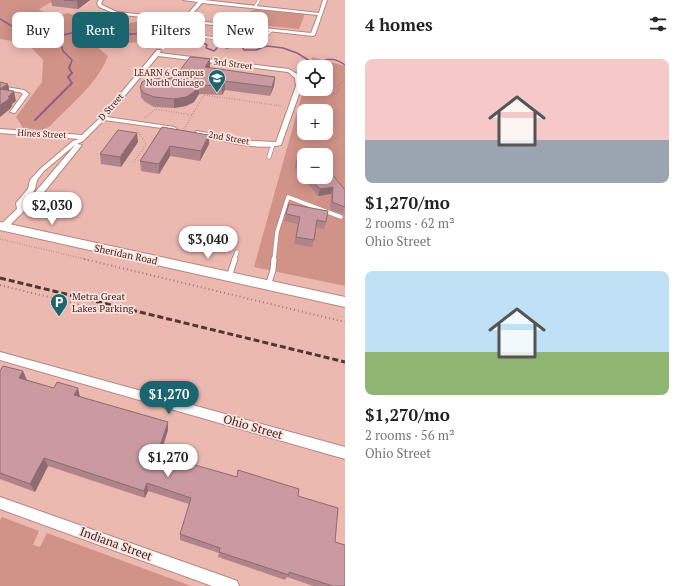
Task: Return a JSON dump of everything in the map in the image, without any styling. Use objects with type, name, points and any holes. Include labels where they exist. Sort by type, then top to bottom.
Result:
[{"type":"main road","name":"Sheridan Road","points":[[1,231],[345,302]]},
{"type":"street","points":[[101,0],[99,3],[100,6],[106,10],[137,16]]},
{"type":"street","points":[[185,0],[321,14]]},
{"type":"street","points":[[205,24],[313,35],[325,0]]},
{"type":"street","name":"D Street","points":[[192,12],[201,1]]},
{"type":"street","name":"D Street","points":[[21,209],[20,203],[29,192],[34,180],[52,160],[74,142],[82,138],[103,118],[162,48]]},
{"type":"street","name":"3rd Street","points":[[156,54],[282,70],[297,76],[299,86],[282,141],[279,144],[273,145]]},
{"type":"street","points":[[0,88],[22,91],[26,94],[13,112]]},
{"type":"street","name":"2nd Street","points":[[103,118],[273,145]]},
{"type":"street","name":"Hines Street","points":[[0,132],[82,138]]},
{"type":"street","name":"D Street","points":[[1,231],[21,209],[29,205],[81,143],[82,138]]},
{"type":"street","name":"Ohio Street","points":[[0,356],[345,453]]},
{"type":"street","name":"Indiana Street","points":[[0,503],[232,586]]},
{"type":"lane","points":[[255,7],[259,0]]},
{"type":"lane","points":[[205,35],[245,40],[259,39],[268,35],[272,30]]},
{"type":"lane","points":[[269,157],[273,145]]},
{"type":"lane","points":[[268,286],[273,270],[277,232],[288,196],[341,217]]},
{"type":"lane","points":[[229,277],[237,252]]},
{"type":"path","points":[[333,94],[339,90],[339,84],[345,81]]},
{"type":"path","points":[[183,130],[204,95],[282,106]]},
{"type":"path","points":[[1,231],[345,322]]},
{"type":"path","points":[[0,285],[117,314]]},
{"type":"shaded area","points":[[0,0],[55,0],[39,9],[43,12],[12,12],[12,41],[0,39]]},
{"type":"shaded area","points":[[256,9],[305,14],[299,29],[268,26],[268,12],[248,12]]},
{"type":"shaded area","points":[[68,13],[72,14],[72,48],[98,48],[108,56],[98,75],[91,84],[50,126],[43,130],[23,128],[16,117],[42,82],[43,60],[32,48],[64,48],[64,14]]},
{"type":"shaded area","points":[[137,21],[137,42],[129,43],[129,24]]},
{"type":"shaded area","points":[[312,57],[323,60],[311,60]]},
{"type":"shaded area","points":[[333,63],[345,66],[345,286],[254,267],[297,112],[297,140],[333,140],[333,104],[299,104],[302,96],[333,96]]},
{"type":"shaded area","points":[[2,517],[39,531],[33,545],[40,547],[47,533],[191,586],[0,586],[0,520]]},
{"type":"building","points":[[190,57],[210,59],[205,67],[275,77],[272,87],[225,81],[222,86],[199,85],[194,92],[186,97],[174,99],[154,97],[144,93],[140,88],[142,82],[154,75],[159,79],[174,78]]},
{"type":"building","points":[[0,82],[8,84],[0,89]]},
{"type":"building","points":[[0,89],[14,91],[8,97],[10,97],[8,100],[0,105]]},
{"type":"building","points":[[162,127],[209,135],[201,151],[170,146],[159,164],[140,161]]},
{"type":"building","points":[[118,130],[137,133],[120,157],[100,154]]},
{"type":"building","points":[[333,175],[345,190],[345,207],[332,202],[333,187],[320,189],[315,184],[333,184]]},
{"type":"building","points":[[289,204],[328,211],[326,222],[317,220],[314,240],[296,237],[300,217],[286,214]]},
{"type":"building","points":[[3,366],[23,371],[19,378],[54,388],[57,382],[78,388],[74,395],[168,422],[160,446],[190,455],[188,463],[237,477],[238,470],[299,489],[298,496],[338,508],[335,542],[345,545],[345,586],[333,586],[289,572],[289,575],[219,552],[220,548],[180,534],[191,498],[147,483],[144,491],[44,458],[30,484],[0,473],[0,371]]},
{"type":"waterway","points":[[0,19],[15,28],[48,31],[52,33],[51,36],[53,37],[72,33],[96,36],[149,33],[194,37],[207,45],[206,48],[214,51],[219,46],[228,48],[232,43],[240,43],[244,50],[256,50],[267,46],[283,48],[297,53],[308,60]]},
{"type":"waterway","points":[[62,48],[63,51],[72,60],[70,66]]},
{"type":"waterway","points":[[325,60],[333,59],[345,65]]},
{"type":"waterway","points":[[35,120],[72,83],[68,77],[72,73],[69,68],[70,65]]},
{"type":"railway","points":[[0,278],[345,362]]},
{"type":"place","name":"LEARN 6 Campus North Chicago","points":[[217,93]]},
{"type":"place","name":"Metra Great Lakes Parking","points":[[59,317]]}]
